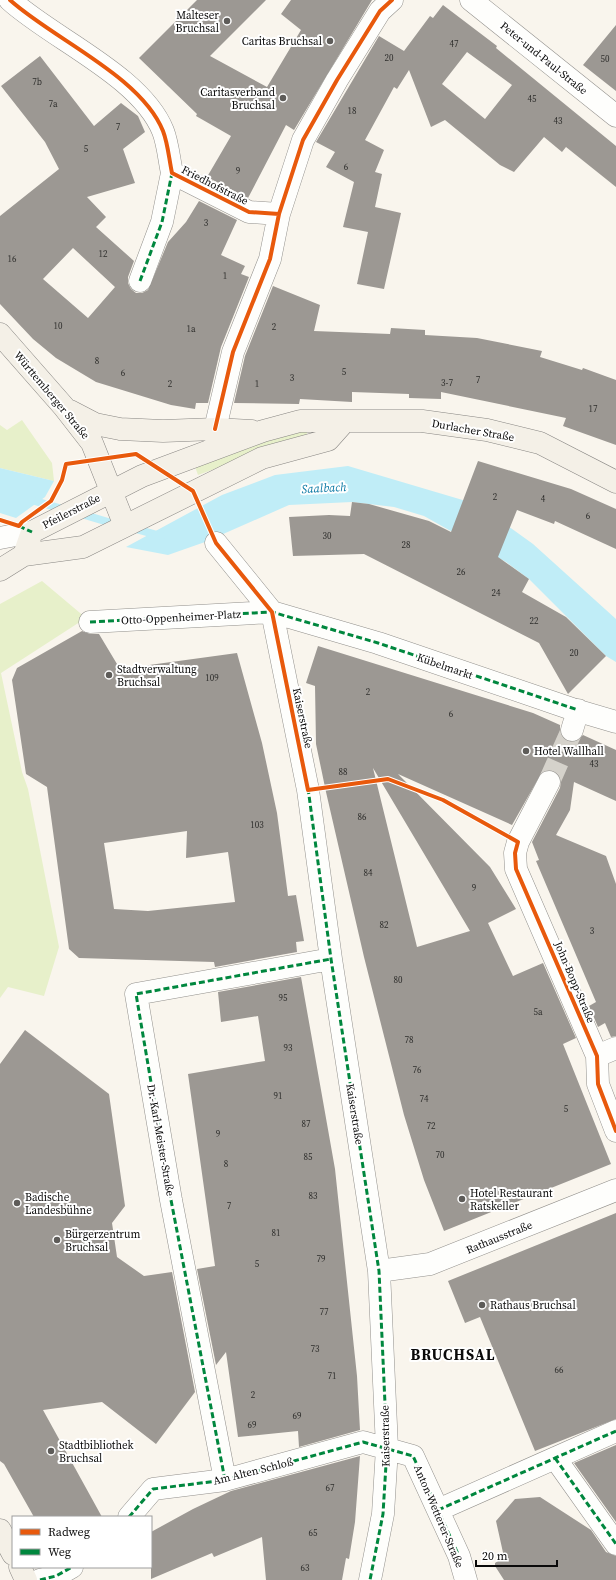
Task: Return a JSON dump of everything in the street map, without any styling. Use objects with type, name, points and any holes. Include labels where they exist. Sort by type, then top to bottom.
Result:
[{"type":"main road","name":"Württemberger Straße","points":[[0,334],[64,407],[92,443],[110,495],[125,526]]},
{"type":"main road","points":[[64,407],[95,424],[120,429],[163,431],[263,431]]},
{"type":"main road","name":"Durlacher Straße","points":[[110,495],[142,476],[263,431],[300,421],[422,421],[487,430],[540,443],[616,482]]},
{"type":"main road","points":[[0,570],[24,556],[83,547],[262,458],[328,440],[344,422]]},
{"type":"main road","name":"Pfeilerstraße","points":[[24,556],[37,529],[110,495]]},
{"type":"main road","points":[[0,1530],[12,1552]]},
{"type":"main road","points":[[20,1568],[26,1580]]},
{"type":"street","name":"Friedhofstraße","points":[[10,0],[28,16],[106,68],[146,104],[163,131],[172,173],[162,222],[140,282]]},
{"type":"street","points":[[215,430],[233,352],[270,258],[279,214],[303,140],[337,80],[380,11],[392,0]]},
{"type":"street","name":"Peter-und-Paul-Straße","points":[[471,0],[616,116]]},
{"type":"street","name":"Friedhofstraße","points":[[172,173],[249,212],[279,214]]},
{"type":"street","points":[[0,538],[37,529]]},
{"type":"street","points":[[216,543],[272,612]]},
{"type":"street","name":"Otto-Oppenheimer-Platz","points":[[90,622],[272,612]]},
{"type":"street","name":"Kaiserstraße","points":[[272,612],[308,790],[331,959],[379,1271],[387,1448],[383,1514],[370,1580]]},
{"type":"street","name":"Kübelmarkt","points":[[272,612],[378,643],[575,720],[616,722]]},
{"type":"street","name":"John-Bopp-Straße","points":[[549,782],[518,842],[515,854],[516,870],[606,1052],[598,1084],[616,1132]]},
{"type":"street","name":"Dr.-Karl-Meister-Straße","points":[[225,1480],[171,1200],[136,994],[331,959]]},
{"type":"street","name":"Rathausstraße","points":[[379,1271],[430,1264],[616,1190]]},
{"type":"street","points":[[438,1510],[616,1431]]},
{"type":"street","name":"Am Alten Schloß","points":[[130,1516],[153,1489],[225,1480],[363,1442],[387,1448]]},
{"type":"street","name":"Anton-Wetterer-Straße","points":[[387,1448],[413,1456],[459,1556],[466,1580]]},
{"type":"street","points":[[555,1458],[616,1544]]},
{"type":"street","points":[[40,1580],[56,1576],[70,1568]]},
{"type":"green space","points":[[22,420],[52,463],[54,481],[0,468],[0,425],[7,430]]},
{"type":"green space","points":[[307,429],[307,435],[198,475],[194,464],[241,447]]},
{"type":"green space","points":[[42,581],[86,618],[1,673],[22,772],[28,789],[59,947],[44,996],[8,987],[0,998],[0,604]]},
{"type":"water","points":[[348,466],[466,501],[508,526],[533,544],[616,619],[616,662],[606,656],[529,579],[506,562],[424,516],[394,507],[352,502],[289,505],[205,542],[168,555],[126,547],[222,495],[275,475]]},
{"type":"water","points":[[0,468],[54,481],[45,497],[16,518],[0,513]]},
{"type":"building","points":[[197,0],[266,0],[210,56],[267,87],[301,30],[281,14],[291,0],[372,0],[294,130],[286,125],[248,198],[207,177],[231,136],[196,116],[197,114],[139,58]]},
{"type":"building","points":[[443,5],[497,46],[496,48],[616,146],[616,187],[566,147],[562,152],[544,137],[514,172],[500,165],[445,120],[431,127],[409,70],[397,89],[394,87],[365,140],[384,150],[375,172],[382,174],[375,207],[401,213],[384,289],[357,284],[368,232],[343,227],[354,182],[326,167],[335,152],[316,142],[379,36],[404,51],[430,16],[433,18]],"holes":[[[467,52],[512,85],[485,119],[442,84]]]},
{"type":"building","points":[[616,25],[616,91],[583,65]]},
{"type":"building","points":[[40,56],[94,126],[121,103],[138,116],[145,132],[123,149],[135,183],[87,197],[106,217],[96,227],[134,261],[128,277],[128,283],[131,289],[136,293],[142,293],[148,290],[168,242],[186,222],[199,201],[237,220],[221,255],[245,266],[241,274],[249,277],[221,347],[208,403],[196,403],[195,409],[171,405],[96,382],[56,358],[33,339],[0,304],[0,216],[59,169],[45,142],[1,86]],"holes":[[[73,248],[115,287],[88,318],[43,279]]]},
{"type":"building","points":[[273,286],[320,305],[314,331],[390,334],[391,328],[425,330],[425,335],[477,338],[542,351],[540,357],[582,370],[583,368],[616,380],[616,445],[563,426],[566,418],[441,392],[441,399],[409,398],[409,394],[352,392],[352,402],[300,399],[299,404],[234,403],[245,356]]},
{"type":"building","points":[[478,461],[571,489],[616,509],[616,549],[555,521],[554,524],[517,510],[498,557],[529,579],[522,592],[566,617],[606,656],[568,694],[539,643],[364,554],[293,556],[289,517],[329,515],[350,516],[352,502],[369,504],[429,521],[451,532]]},
{"type":"building","points":[[82,631],[90,634],[99,634],[120,669],[237,653],[262,743],[277,813],[288,896],[296,895],[304,941],[296,942],[297,952],[215,967],[214,962],[79,958],[69,949],[47,787],[26,774],[12,680],[17,668]],"holes":[[[187,831],[186,858],[228,852],[235,902],[148,911],[114,909],[104,843]]]},
{"type":"building","points":[[318,646],[533,713],[560,725],[560,733],[568,742],[575,742],[583,735],[616,750],[616,801],[574,782],[570,810],[556,835],[606,856],[616,884],[616,1036],[611,1037],[605,1023],[598,1027],[589,1006],[596,1002],[536,861],[539,860],[532,842],[560,788],[561,781],[559,775],[554,771],[549,770],[542,772],[512,825],[398,774],[490,867],[516,909],[488,923],[513,976],[543,963],[576,1038],[563,1044],[611,1164],[444,1231],[424,1180],[404,1115],[364,957],[316,744],[315,686],[306,683]],"holes":[[[373,768],[470,931],[417,947]]]},
{"type":"building","points":[[301,977],[335,1169],[357,1376],[360,1430],[299,1447],[298,1431],[238,1437],[226,1352],[216,1365],[197,1269],[215,1266],[188,1074],[265,1061],[258,1016],[221,1022],[218,992]]},
{"type":"building","name":"Bürgerzentrum Bruchsal","points":[[25,1030],[109,1094],[125,1206],[112,1223],[117,1257],[144,1276],[172,1272],[195,1392],[156,1444],[102,1402],[43,1410],[101,1516],[33,1516],[4,1464],[0,1461],[0,1064]]},
{"type":"building","points":[[616,1213],[616,1419],[535,1451],[480,1317],[465,1323],[448,1281]]},
{"type":"building","points":[[616,1445],[616,1522],[574,1463]]},
{"type":"building","points":[[360,1456],[355,1522],[349,1559],[346,1558],[342,1580],[266,1580],[262,1537],[214,1557],[212,1553],[151,1579],[152,1531],[193,1509],[231,1491]]},
{"type":"building","points":[[540,1497],[591,1530],[606,1552],[616,1556],[616,1580],[504,1580],[495,1566],[495,1563],[504,1557],[496,1521],[515,1499]]},
{"type":"waterway","name":"Saalbach","points":[[28,499],[66,510]]},
{"type":"waterway","name":"Saalbach","points":[[78,513],[118,525]]},
{"type":"waterway","name":"Saalbach","points":[[132,528],[161,536]]},
{"type":"tunnel","points":[[549,782],[572,730]]},
{"type":"marked path","points":[[140,281],[162,222],[172,173]]},
{"type":"marked path","points":[[19,526],[32,532]]},
{"type":"marked path","points":[[90,622],[272,612],[378,643],[578,710]]},
{"type":"marked path","points":[[308,788],[331,959],[379,1271],[387,1448],[383,1514],[370,1580]]},
{"type":"marked path","points":[[225,1480],[171,1200],[136,994],[331,959]]},
{"type":"marked path","points":[[438,1510],[616,1431]]},
{"type":"marked path","points":[[130,1516],[153,1489],[225,1480],[363,1442],[413,1456],[459,1556]]},
{"type":"marked path","points":[[555,1458],[616,1544]]},
{"type":"marked path","points":[[40,1580],[56,1576],[70,1568]]},
{"type":"cycle path","points":[[10,0],[28,15],[116,76],[136,93],[152,111],[163,131],[172,173],[249,212],[279,214]]},
{"type":"cycle path","points":[[215,429],[233,352],[270,259],[279,214],[303,140],[337,80],[380,11],[392,0]]},
{"type":"cycle path","points":[[0,520],[19,526],[22,522],[51,501],[62,480],[66,464],[136,454],[193,491],[216,543],[272,612],[308,790],[388,779],[443,800],[518,842],[515,853],[516,869],[597,1056],[598,1084],[616,1131]]},
{"type":"place","name":"Malteser Bruchsal","points":[[227,21]]},
{"type":"place","name":"Caritas Bruchsal","points":[[330,41]]},
{"type":"place","name":"Caritasverband Bruchsal","points":[[283,98]]},
{"type":"place","name":"Stadtverwaltung Bruchsal","points":[[109,675]]},
{"type":"place","name":"Hotel Wallhall","points":[[526,751]]},
{"type":"place","name":"Hotel Restaurant Ratskeller","points":[[462,1199]]},
{"type":"place","name":"Badische Landesbühne","points":[[17,1203]]},
{"type":"place","name":"Bürgerzentrum Bruchsal","points":[[57,1240]]},
{"type":"place","name":"Rathaus Bruchsal","points":[[482,1305]]},
{"type":"place","name":"Stadtbibliothek Bruchsal","points":[[51,1451]]},
{"type":"district","name":"BRUCHSAL","points":[[453,1355]]}]
